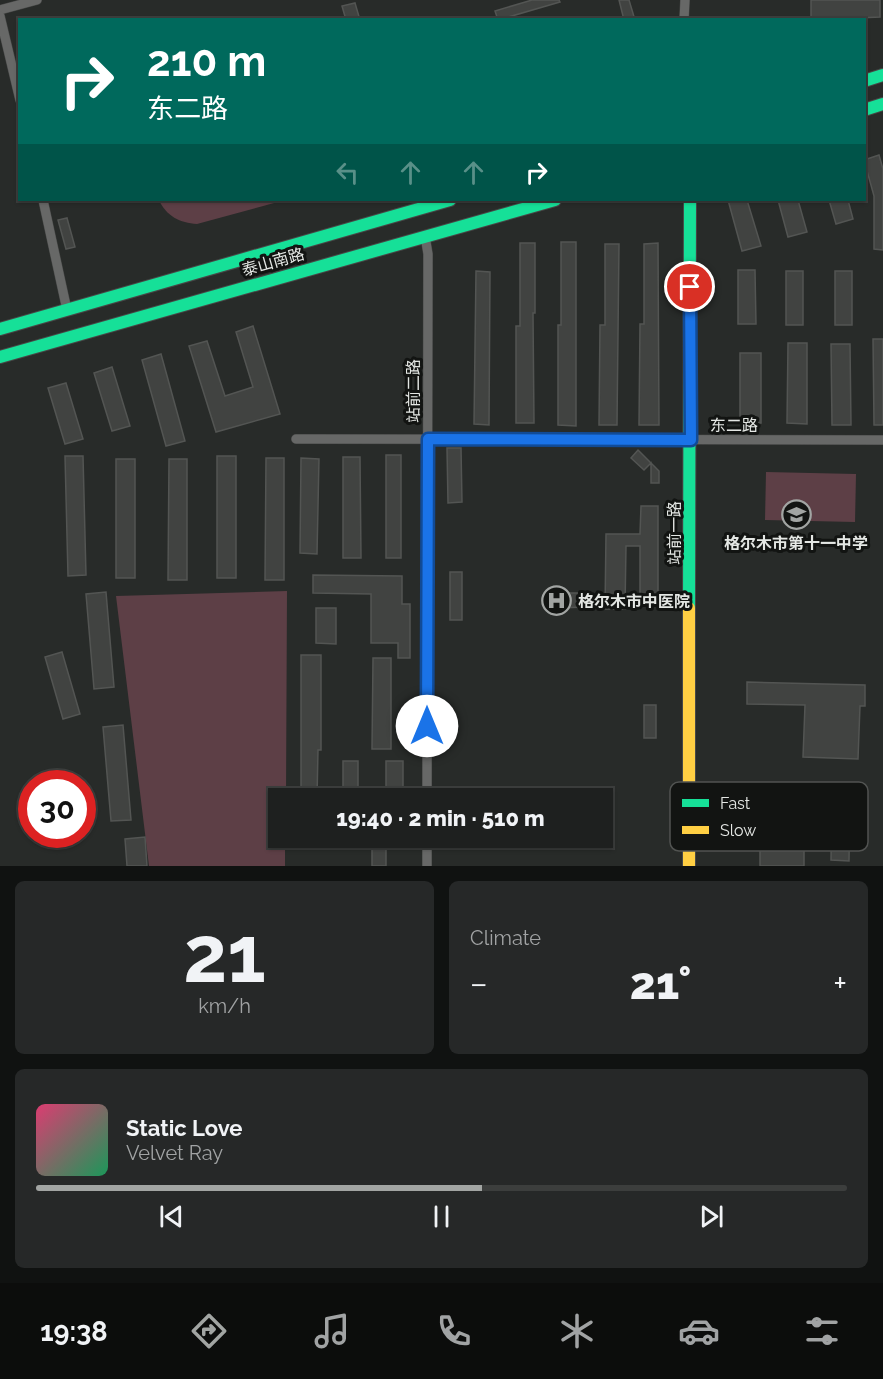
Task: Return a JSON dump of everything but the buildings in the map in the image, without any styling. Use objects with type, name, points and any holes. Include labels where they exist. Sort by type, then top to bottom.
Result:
[{"type":"street","points":[[0,10],[37,0]]},
{"type":"street","points":[[684,18],[685,0]]},
{"type":"street","points":[[0,16],[18,91]]},
{"type":"street","points":[[866,80],[883,75]]},
{"type":"street","points":[[866,109],[883,104]]},
{"type":"street","points":[[43,201],[67,310]]},
{"type":"street","name":"泰山南路","points":[[0,329],[447,201]]},
{"type":"street","name":"泰山南路","points":[[0,357],[551,201]]},
{"type":"street","name":"站前一路","points":[[689,782],[690,201]]},
{"type":"street","name":"站前二路","points":[[424,236],[428,254],[427,788]]},
{"type":"street","name":"东二路","points":[[296,439],[883,440]]},
{"type":"street","points":[[427,848],[427,866]]},
{"type":"street","name":"站前一路","points":[[689,851],[689,866]]},
{"type":"shaded area","points":[[160,201],[281,201],[197,224],[174,218]]},
{"type":"shaded area","points":[[766,472],[856,474],[855,522],[765,520]]},
{"type":"shaded area","points":[[287,591],[286,788],[268,788],[268,848],[285,848],[285,866],[149,866],[116,596]]},
{"type":"traffic: fast","points":[[866,80],[883,75]]},
{"type":"traffic: fast","points":[[866,109],[883,104]]},
{"type":"traffic: fast","points":[[0,329],[447,201]]},
{"type":"traffic: fast","points":[[0,357],[551,201]]},
{"type":"traffic: fast","points":[[689,608],[690,201]]},
{"type":"traffic: slow","points":[[689,608],[689,782]]},
{"type":"traffic: slow","points":[[689,851],[689,866]]},
{"type":"place","name":"格尔木市第十一中学","points":[[796,515]]},
{"type":"place","name":"格尔木市中医院","points":[[557,601]]},
{"type":"route","points":[[427,726],[428,439],[691,440],[690,287]]}]
